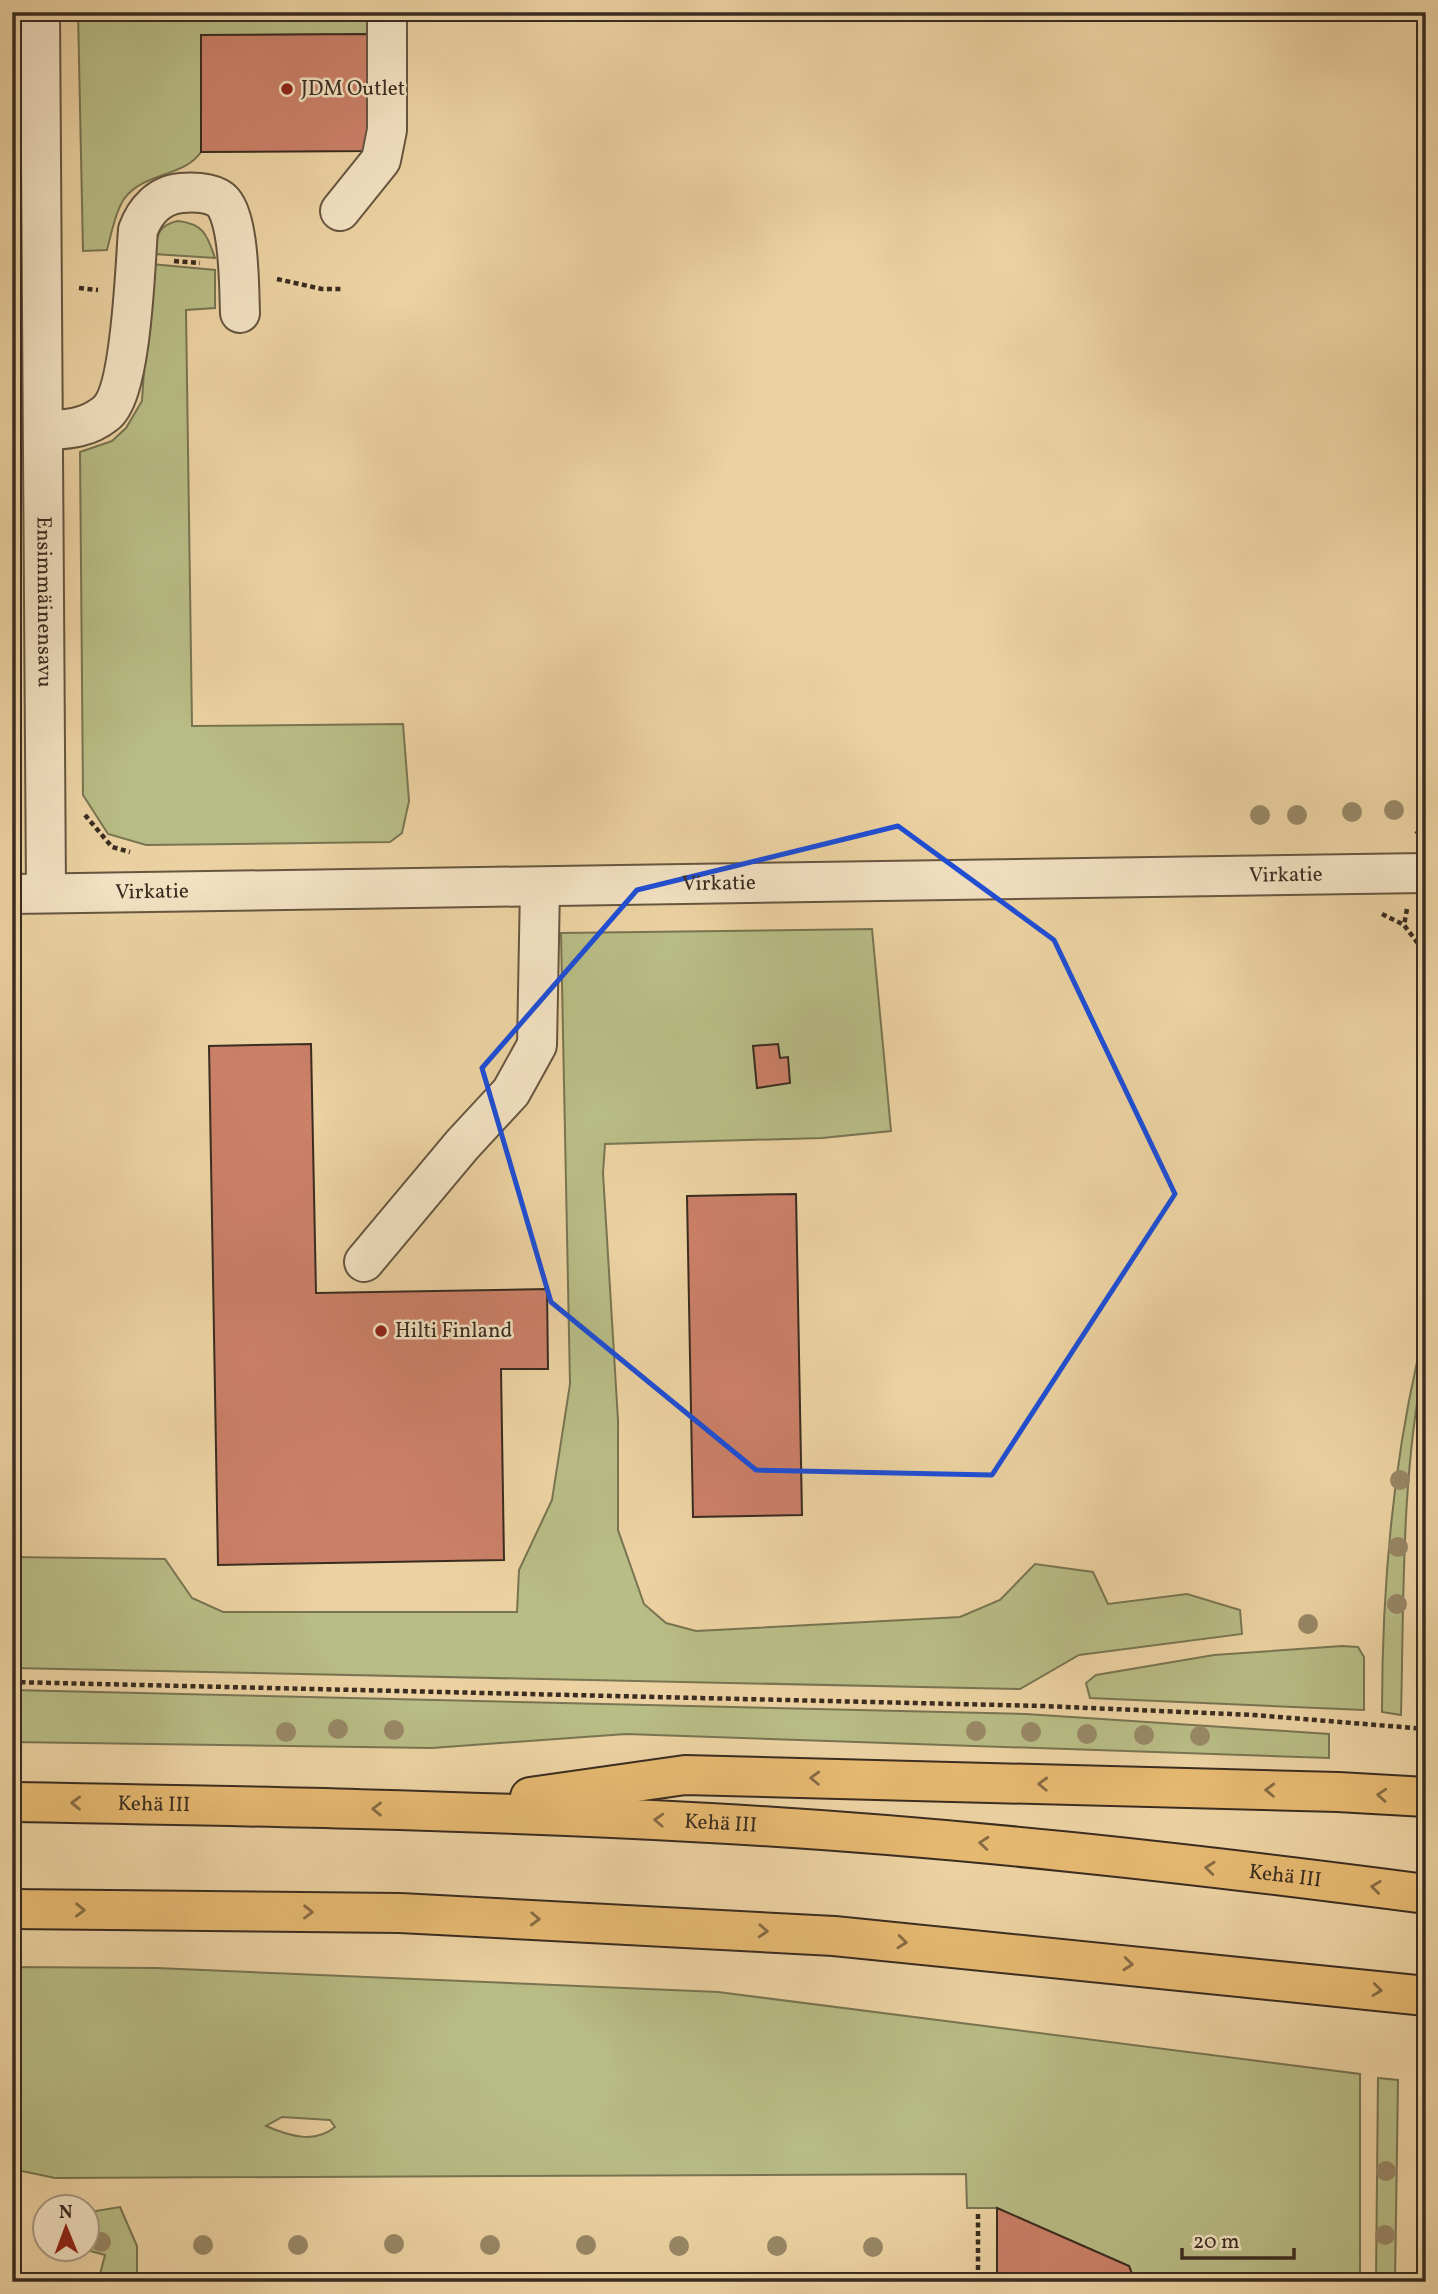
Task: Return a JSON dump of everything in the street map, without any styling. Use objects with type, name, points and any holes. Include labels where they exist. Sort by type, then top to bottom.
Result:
[{"type":"highway","points":[[445,1810],[685,1774],[1338,1792],[1426,1797]]},
{"type":"highway","name":"Kehä III","points":[[12,1802],[445,1810],[714,1823],[984,1843],[1426,1894]]},
{"type":"highway","points":[[12,1909],[400,1913],[639,1924],[834,1936],[1426,1996]]},
{"type":"street","name":"Ensimmäinensavu","points":[[29,894],[33,442],[42,316],[40,12]]},
{"type":"street","points":[[340,211],[381,160],[387,130],[387,12]]},
{"type":"street","points":[[33,442],[84,427],[108,413],[123,386],[138,230],[145,211],[172,194],[195,192],[220,198],[227,207],[233,221],[240,313]]},
{"type":"street","name":"Virkatie","points":[[29,894],[1420,874]]},
{"type":"street","points":[[364,1262],[462,1144],[511,1092],[537,1045],[540,887]]},
{"type":"path","points":[[42,316],[107,291]]},
{"type":"path","points":[[1416,834],[1426,826]]},
{"type":"path","points":[[1420,874],[1404,925],[1426,954]]},
{"type":"path","points":[[12,1682],[1043,1706],[1254,1715],[1426,1729]]},
{"type":"path","points":[[12,2208],[19,2183]]},
{"type":"path","points":[[978,2214],[978,2282]]},
{"type":"highlighted area","points":[[898,826],[1054,940],[1175,1194],[992,1475],[756,1470],[551,1302],[482,1068],[637,890]]},
{"type":"green space","points":[[78,12],[369,12],[369,34],[201,35],[201,152],[184,167],[132,190],[118,210],[107,250],[83,251]]},
{"type":"green space","points":[[178,221],[194,225],[203,232],[215,258],[154,254],[162,228]]},
{"type":"green space","points":[[151,264],[215,270],[215,308],[186,310],[192,726],[403,724],[409,801],[402,833],[390,842],[146,845],[108,834],[83,795],[80,452],[112,441],[126,428],[142,401]]},
{"type":"green space","points":[[872,929],[891,1131],[822,1138],[605,1144],[603,1173],[618,1420],[618,1530],[644,1604],[666,1623],[696,1631],[960,1617],[1000,1600],[1035,1564],[1093,1572],[1108,1604],[1187,1594],[1240,1610],[1242,1634],[1079,1655],[1020,1689],[12,1668],[12,1557],[165,1559],[192,1598],[223,1612],[517,1612],[519,1570],[552,1500],[570,1384],[561,933]]},
{"type":"green space","points":[[1417,1362],[1424,1363],[1407,1494],[1401,1715],[1382,1712],[1384,1624],[1394,1493]]},
{"type":"green space","points":[[1358,1647],[1364,1657],[1364,1710],[1090,1698],[1086,1683],[1096,1675],[1214,1655]]},
{"type":"green space","points":[[12,1690],[1026,1714],[1329,1734],[1329,1758],[626,1734],[432,1748],[12,1742]]},
{"type":"green space","points":[[12,1967],[156,1968],[718,1992],[1360,2074],[1360,2282],[1135,2282],[1129,2266],[997,2208],[967,2208],[966,2174],[55,2178],[12,2169]],"holes":[[[282,2117],[330,2120],[335,2127],[310,2137],[284,2133],[266,2126]]]},
{"type":"green space","points":[[1378,2078],[1398,2080],[1395,2282],[1376,2282]]},
{"type":"green space","points":[[120,2207],[137,2246],[137,2275],[110,2276],[110,2282],[98,2282],[105,2255],[102,2254],[102,2210]]},
{"type":"building","points":[[369,34],[369,151],[201,152],[201,35]]},
{"type":"building","name":"Hilti Finland","points":[[311,1044],[316,1293],[547,1289],[548,1369],[501,1369],[504,1560],[218,1565],[209,1046]]},
{"type":"building","points":[[778,1044],[780,1058],[788,1057],[790,1083],[757,1088],[753,1046]]},
{"type":"building","points":[[796,1194],[802,1515],[693,1517],[687,1196]]},
{"type":"building","points":[[997,2208],[1129,2266],[1135,2282],[997,2282]]},
{"type":"place","name":"JDM Outlet","points":[[287,89]]},
{"type":"place","name":"Hilti Finland","points":[[381,1331]]}]
